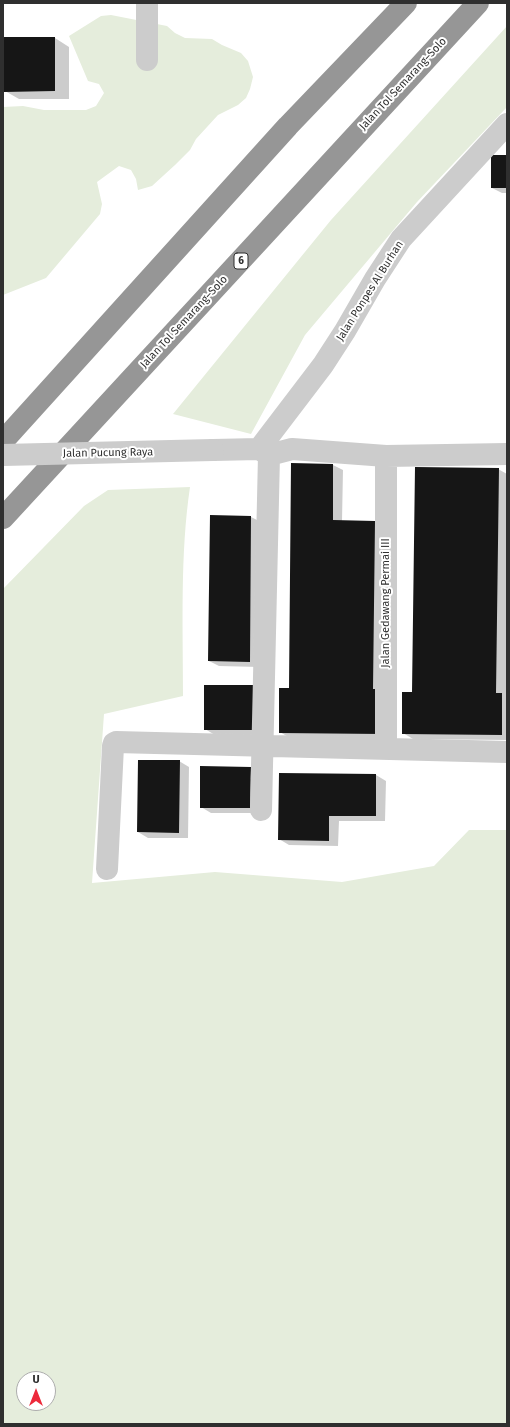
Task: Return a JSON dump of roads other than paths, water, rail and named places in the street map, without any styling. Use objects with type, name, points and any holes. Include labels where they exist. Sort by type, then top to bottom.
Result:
[{"type":"highway","points":[[3,441],[288,126],[406,3]]},
{"type":"highway","name":"Jalan Tol Semarang–Solo","points":[[3,518],[478,3]]},
{"type":"street","points":[[147,3],[147,60]]},
{"type":"street","name":"Jalan Ponpes Al Burhan","points":[[264,452],[345,332],[375,279],[401,239],[507,124]]},
{"type":"street","points":[[261,810],[263,746],[264,452],[292,449],[386,456],[507,454]]},
{"type":"street","name":"Jalan Pucung Raya","points":[[3,455],[213,450],[264,452]]},
{"type":"street","name":"Jalan Gedawang Permai III","points":[[386,456],[386,749]]},
{"type":"street","points":[[107,869],[114,743],[507,752]]}]
